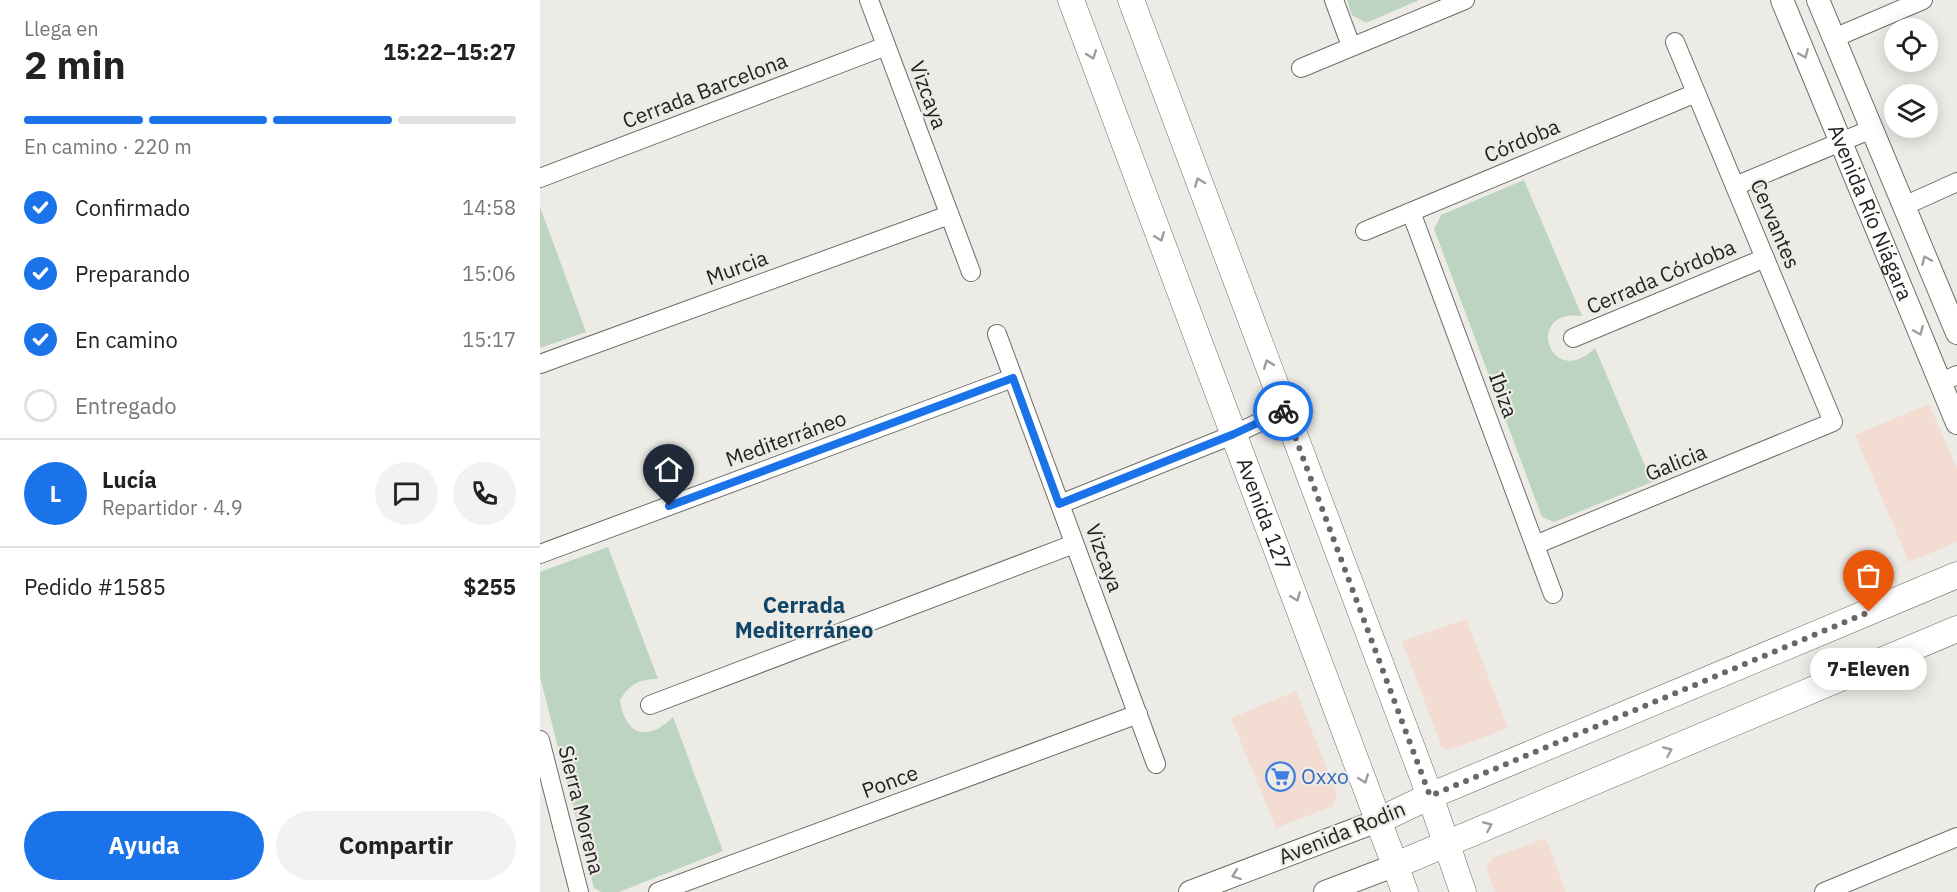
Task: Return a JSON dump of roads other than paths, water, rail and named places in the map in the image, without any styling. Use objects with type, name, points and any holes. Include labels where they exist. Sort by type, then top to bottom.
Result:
[{"type":"main road","name":"Avenida 127","points":[[1071,0],[1380,820],[1405,892]]},
{"type":"main road","points":[[1131,0],[1430,796],[1463,892]]},
{"type":"main road","name":"Avenida Rodin","points":[[1380,820],[1430,796],[1957,575]]},
{"type":"main road","points":[[1396,865],[1957,629]]},
{"type":"street","name":"Vizcaya","points":[[869,0],[971,273]]},
{"type":"street","points":[[1334,0],[1351,46]]},
{"type":"street","points":[[1301,68],[1465,0]]},
{"type":"street","name":"Avenida Río Niágara","points":[[1782,0],[1840,142],[1949,379],[1957,423]]},
{"type":"street","name":"Avenida Río Niágara","points":[[1818,0],[1957,333]]},
{"type":"street","points":[[1834,38],[1923,0]]},
{"type":"street","name":"Cervantes","points":[[1675,42],[1833,422]]},
{"type":"street","name":"Cerrada Barcelona","points":[[540,178],[886,46]]},
{"type":"street","name":"Córdoba","points":[[1365,231],[1696,93]]},
{"type":"street","points":[[1735,186],[1872,129]]},
{"type":"street","points":[[1904,206],[1957,182]]},
{"type":"street","name":"Ibiza","points":[[1411,212],[1553,594]]},
{"type":"street","name":"Murcia","points":[[540,364],[949,215]]},
{"type":"street","name":"Cerrada Córdoba","points":[[1573,338],[1765,258]]},
{"type":"street","name":"Vizcaya","points":[[996,334],[1156,764]]},
{"type":"street","name":"Mediterráneo","points":[[540,554],[1013,378]]},
{"type":"street","points":[[1059,504],[1234,434],[1285,410]]},
{"type":"street","name":"Galicia","points":[[1535,545],[1833,422]]},
{"type":"street","points":[[650,705],[1074,544]]},
{"type":"street","name":"Ponce","points":[[658,892],[1138,714]]},
{"type":"street","name":"Sierra Morena","points":[[540,740],[579,892]]},
{"type":"street","name":"Avenida Rodin","points":[[1191,892],[1380,820]]},
{"type":"street","points":[[1824,892],[1957,837]]},
{"type":"street","points":[[1325,892],[1396,865]]},
{"type":"place","name":"7-Eleven","points":[[1869,612]]},
{"type":"place","name":"Oxxo","points":[[1280,777]]},
{"type":"district","name":"Cerrada Mediterráneo","points":[[804,618]]}]
